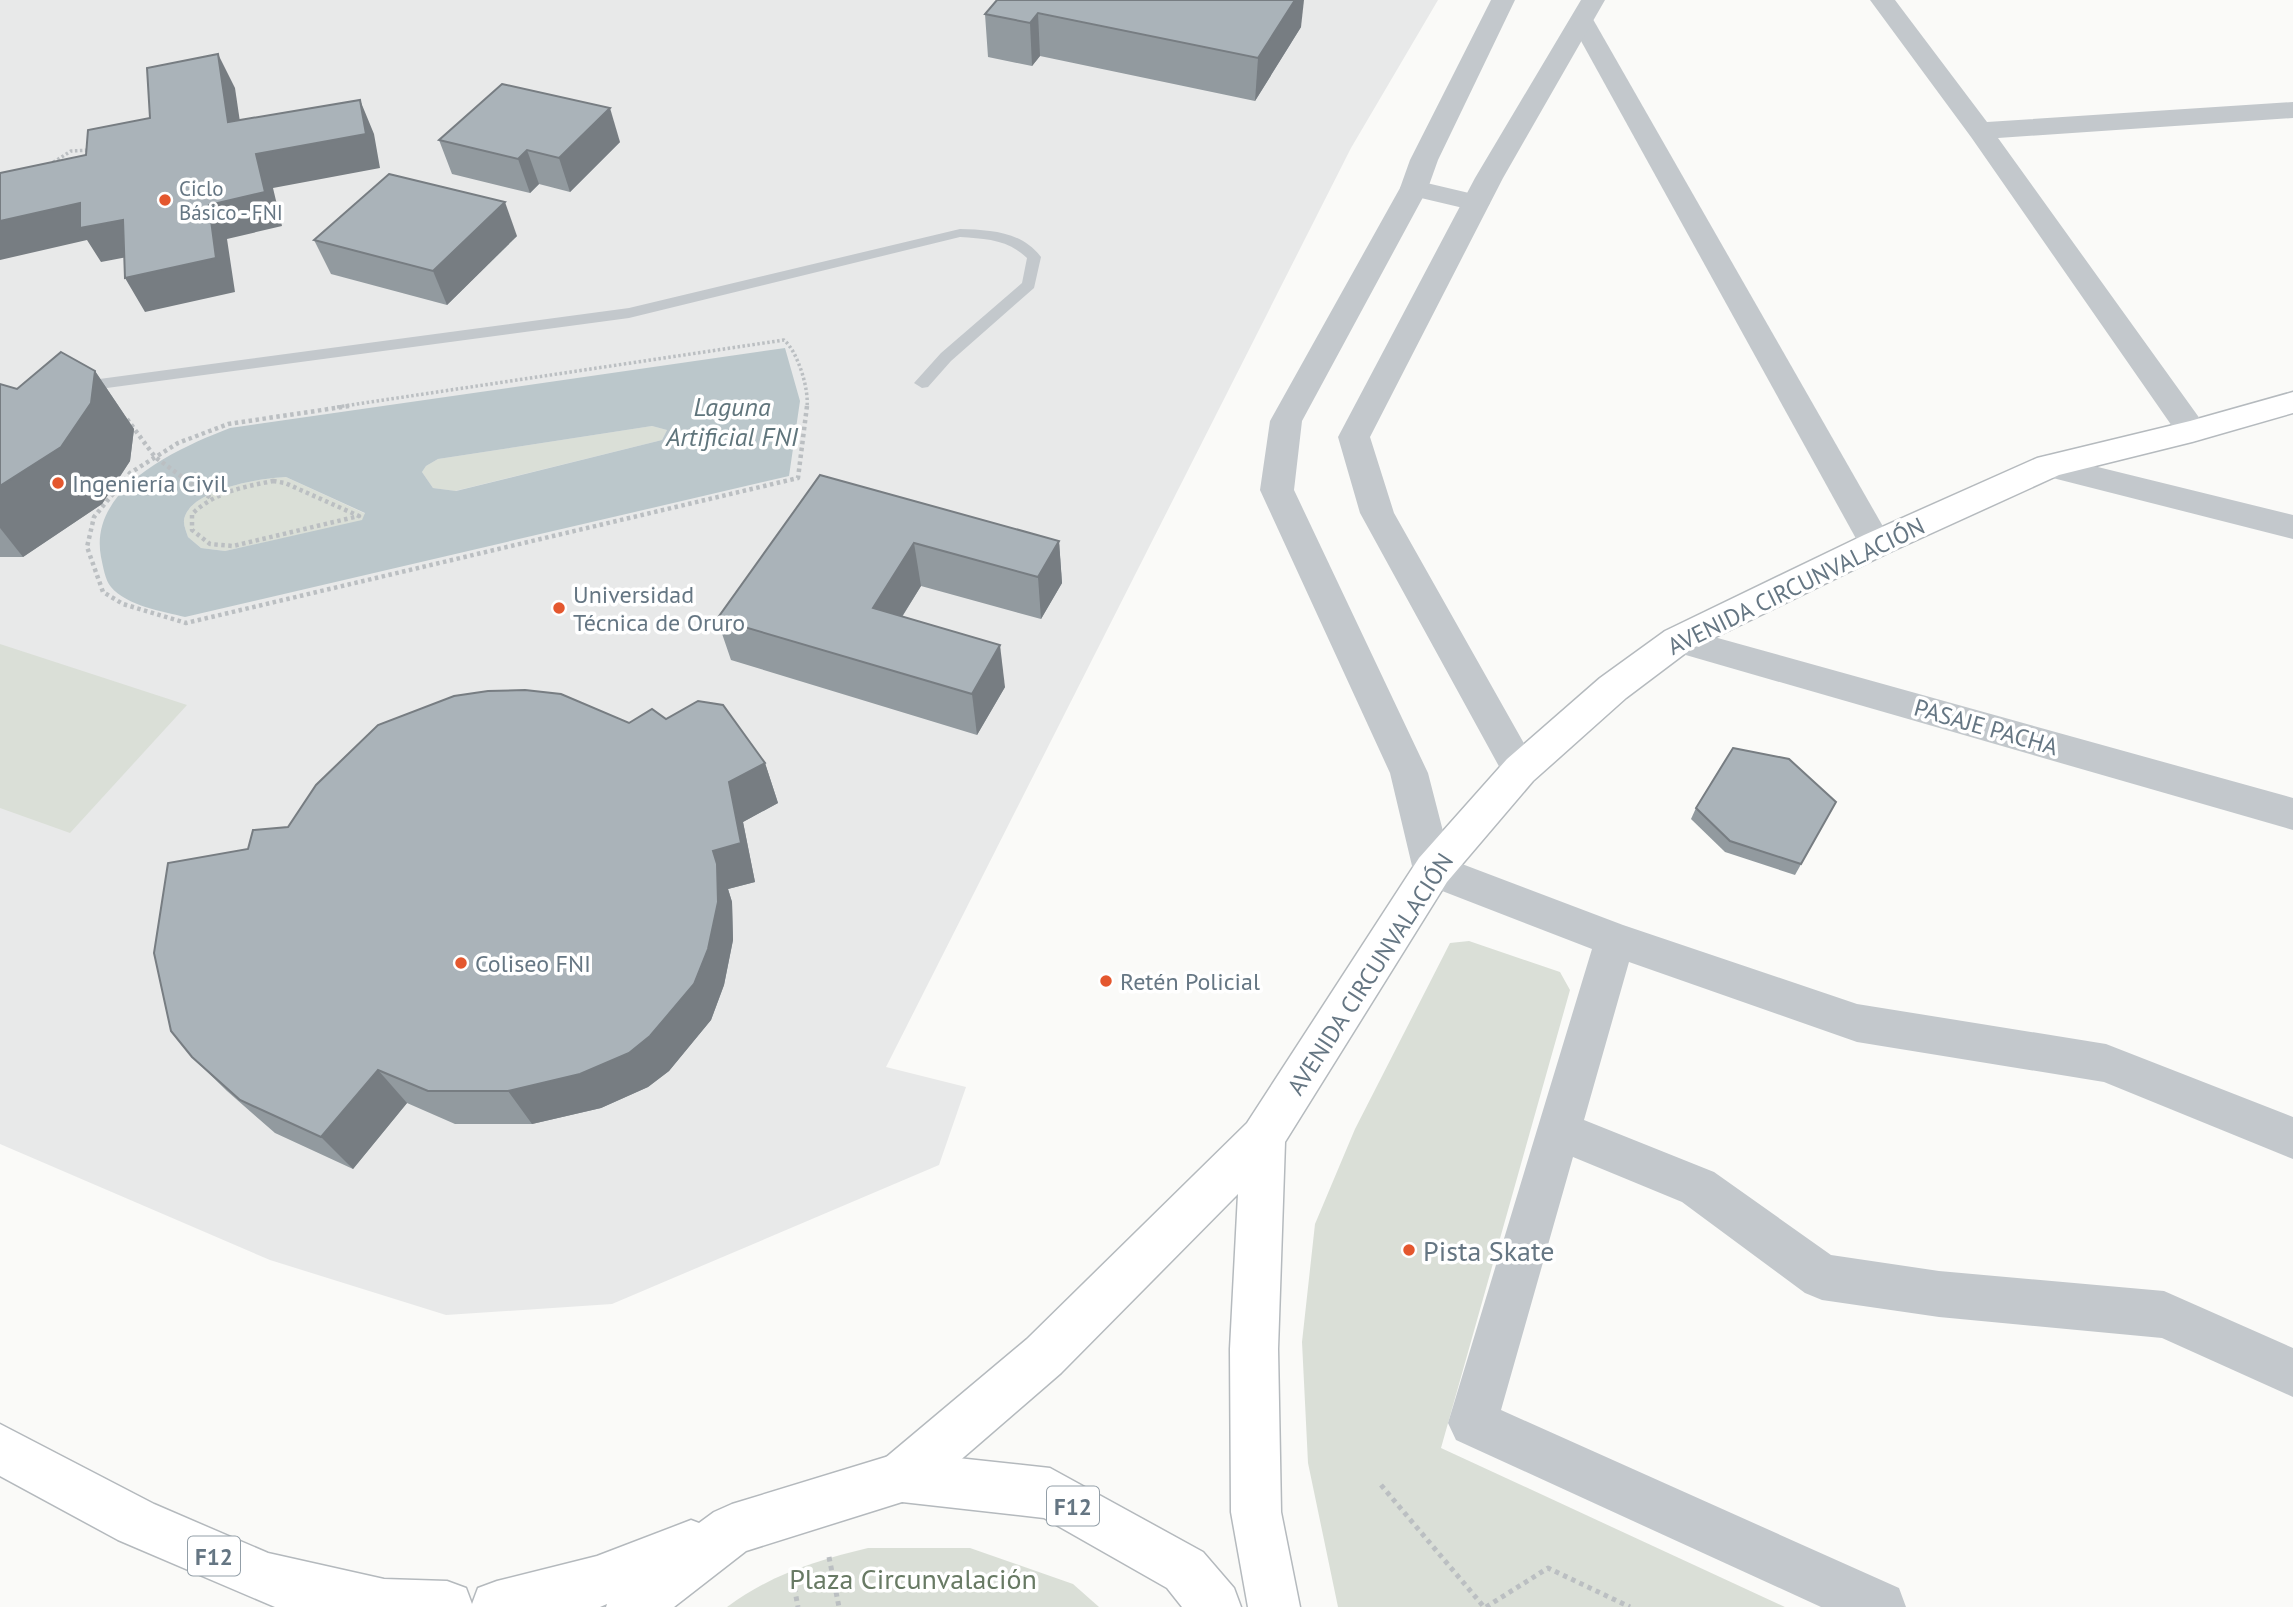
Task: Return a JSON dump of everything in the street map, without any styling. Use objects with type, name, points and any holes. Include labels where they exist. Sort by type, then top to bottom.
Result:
[{"type":"main road","name":"AVENIDA CIRCUNVALACIÓN","points":[[902,1477],[1044,1356],[1263,1138],[1433,870],[1521,770],[1614,688],[1678,640],[1876,544],[2049,466],[2192,431],[2293,402]]},
{"type":"main road","points":[[1263,1138],[1254,1349],[1256,1511],[1274,1607]]},
{"type":"main road","name":"F12","points":[[0,1449],[136,1522],[266,1579],[384,1605],[447,1607]]},
{"type":"main road","name":"F12","points":[[497,1607],[597,1583],[733,1530],[902,1477],[1050,1493],[1185,1570],[1215,1607]]},
{"type":"main road","name":"F12","points":[[632,1607],[733,1530]]},
{"type":"street","points":[[1503,0],[1424,160],[1414,188],[1286,421],[1277,490],[1409,773],[1433,870],[1615,940],[1857,1023],[2106,1063],[2293,1138]]},
{"type":"street","points":[[1882,0],[1979,131],[2192,431]]},
{"type":"street","points":[[1521,770],[1377,513],[1354,437],[1476,203],[1587,10]]},
{"type":"street","points":[[1587,10],[1876,544]]},
{"type":"street","points":[[1979,131],[2293,110]]},
{"type":"street","points":[[1414,188],[1476,203]]},
{"type":"street","points":[[2049,466],[2293,527]]},
{"type":"street","name":"PASAJE PACHA","points":[[1678,640],[2293,814]]},
{"type":"street","points":[[1615,940],[1474,1423],[1880,1607]]},
{"type":"street","points":[[1560,1130],[1698,1187],[1822,1278],[1939,1294],[2164,1315],[2293,1373]]},
{"type":"lane","points":[[55,390],[629,313],[960,233],[1007,237],[1024,246],[1034,257],[1028,285],[946,357],[922,383]]},
{"type":"path","points":[[47,166],[71,151],[94,150]]},
{"type":"path","points":[[783,340],[791,346],[808,398],[798,478],[187,622],[123,604],[103,592],[87,547],[94,517],[130,473],[155,457],[178,443],[228,424],[783,340]]},
{"type":"path","points":[[126,418],[155,457],[212,499]]},
{"type":"path","points":[[273,481],[285,482],[359,516],[233,546],[215,547],[198,538],[190,524],[192,514],[198,507],[212,499],[224,493],[273,481]]},
{"type":"path","points":[[1381,1485],[1485,1607],[1548,1568],[1630,1607]]},
{"type":"path","points":[[829,1557],[839,1607]]},
{"type":"path","points":[[791,1570],[798,1607]]},
{"type":"shaded area","name":"Universidad Técnica de Oruro","points":[[0,0],[1438,0],[1351,148],[886,1067],[966,1087],[939,1165],[612,1304],[446,1315],[270,1260],[0,1144]]},
{"type":"green space","points":[[652,426],[667,430],[662,440],[455,491],[433,488],[422,472],[426,466],[438,459]]},
{"type":"green space","points":[[286,477],[366,514],[362,521],[225,551],[201,548],[188,537],[184,524],[185,516],[201,499],[230,487]]},
{"type":"green space","points":[[0,644],[187,705],[70,833],[0,808]]},
{"type":"green space","points":[[1469,941],[1560,972],[1570,990],[1441,1448],[1785,1607],[1338,1607],[1308,1463],[1302,1342],[1315,1224],[1355,1129],[1450,943]]},
{"type":"green space","name":"Plaza Circunvalación","points":[[868,1548],[970,1548],[1073,1584],[1099,1607],[727,1607],[777,1577]]},
{"type":"water","name":"Laguna Artificial FNI","points":[[785,348],[800,401],[789,476],[185,617],[145,607],[126,599],[109,584],[104,573],[101,532],[108,511],[122,491],[163,459],[230,428]],"holes":[[[652,426],[667,430],[662,440],[456,491],[433,488],[422,472],[426,466],[438,459]],[[286,477],[365,513],[362,520],[225,551],[201,548],[188,537],[184,524],[185,516],[201,499],[230,487]]]},
{"type":"building","points":[[997,0],[1295,0],[1258,58],[1038,13],[1030,23],[985,14]]},
{"type":"building","points":[[218,54],[228,122],[360,100],[366,134],[256,154],[265,192],[209,205],[216,258],[125,278],[123,220],[80,228],[80,203],[0,221],[0,173],[86,155],[88,130],[150,118],[147,68]]},
{"type":"building","points":[[502,84],[610,108],[559,158],[527,150],[518,159],[439,140]]},
{"type":"building","points":[[389,174],[505,202],[433,271],[314,240]]},
{"type":"building","points":[[61,352],[95,371],[91,403],[61,447],[0,486],[0,384],[17,389]]},
{"type":"building","points":[[820,475],[1059,541],[1038,577],[914,543],[873,608],[1000,645],[972,694],[717,619]]},
{"type":"building","name":"Coliseo FNI","points":[[525,690],[561,694],[629,723],[652,709],[666,719],[698,701],[723,705],[765,763],[729,782],[741,843],[713,851],[717,864],[718,902],[708,949],[694,984],[650,1036],[629,1053],[580,1074],[508,1091],[428,1091],[378,1070],[321,1137],[240,1100],[192,1057],[171,1031],[154,953],[168,863],[248,849],[253,830],[288,827],[316,785],[378,725],[454,696],[488,691]]},
{"type":"building","points":[[1733,748],[1789,759],[1836,802],[1801,864],[1730,841],[1696,808]]},
{"type":"place","name":"Ciclo Básico - FNI","points":[[165,200]]},
{"type":"place","name":"Ingeniería Civil","points":[[58,483]]},
{"type":"place","name":"Universidad Técnica de Oruro","points":[[559,608]]},
{"type":"place","name":"Coliseo FNI","points":[[461,963]]},
{"type":"place","name":"Retén Policial","points":[[1106,981]]},
{"type":"place","name":"Pista Skate","points":[[1409,1250]]}]
